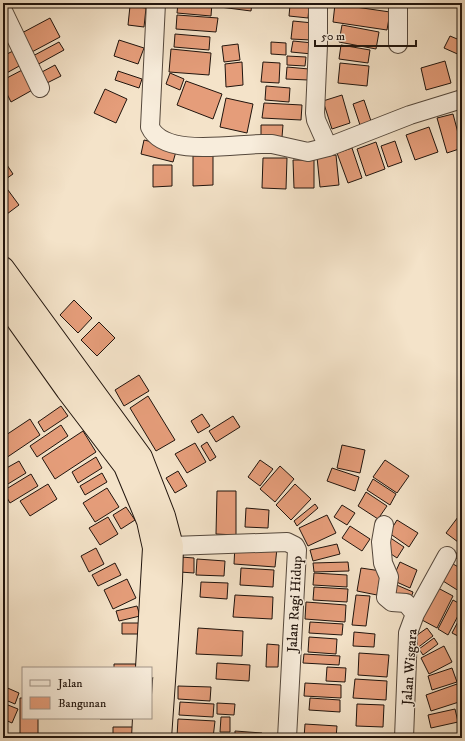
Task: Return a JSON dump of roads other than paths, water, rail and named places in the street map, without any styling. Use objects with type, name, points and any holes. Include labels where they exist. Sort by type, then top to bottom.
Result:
[{"type":"highway","points":[[3,268],[141,457],[164,516],[172,546],[160,738]]},
{"type":"highway","points":[[3,300],[67,390],[125,466],[148,521],[154,548],[147,667]]},
{"type":"highway","points":[[143,738],[144,719]]},
{"type":"street","points":[[156,3],[150,127],[153,134],[158,138],[184,146],[198,148],[244,144],[272,144],[303,153],[328,147],[410,115],[462,99]]},
{"type":"street","points":[[318,3],[315,113],[316,120],[328,147]]},
{"type":"street","points":[[398,3],[398,44]]},
{"type":"street","points":[[3,11],[40,88]]},
{"type":"street","points":[[384,525],[381,542],[383,562],[389,577],[386,597],[392,602],[406,603],[415,614]]},
{"type":"street","name":"Jalan Ragi Hidup","points":[[172,546],[287,542],[295,546],[297,550],[287,738]]},
{"type":"street","name":"Jalan Wisgara","points":[[404,738],[408,633],[415,614],[448,556]]}]
